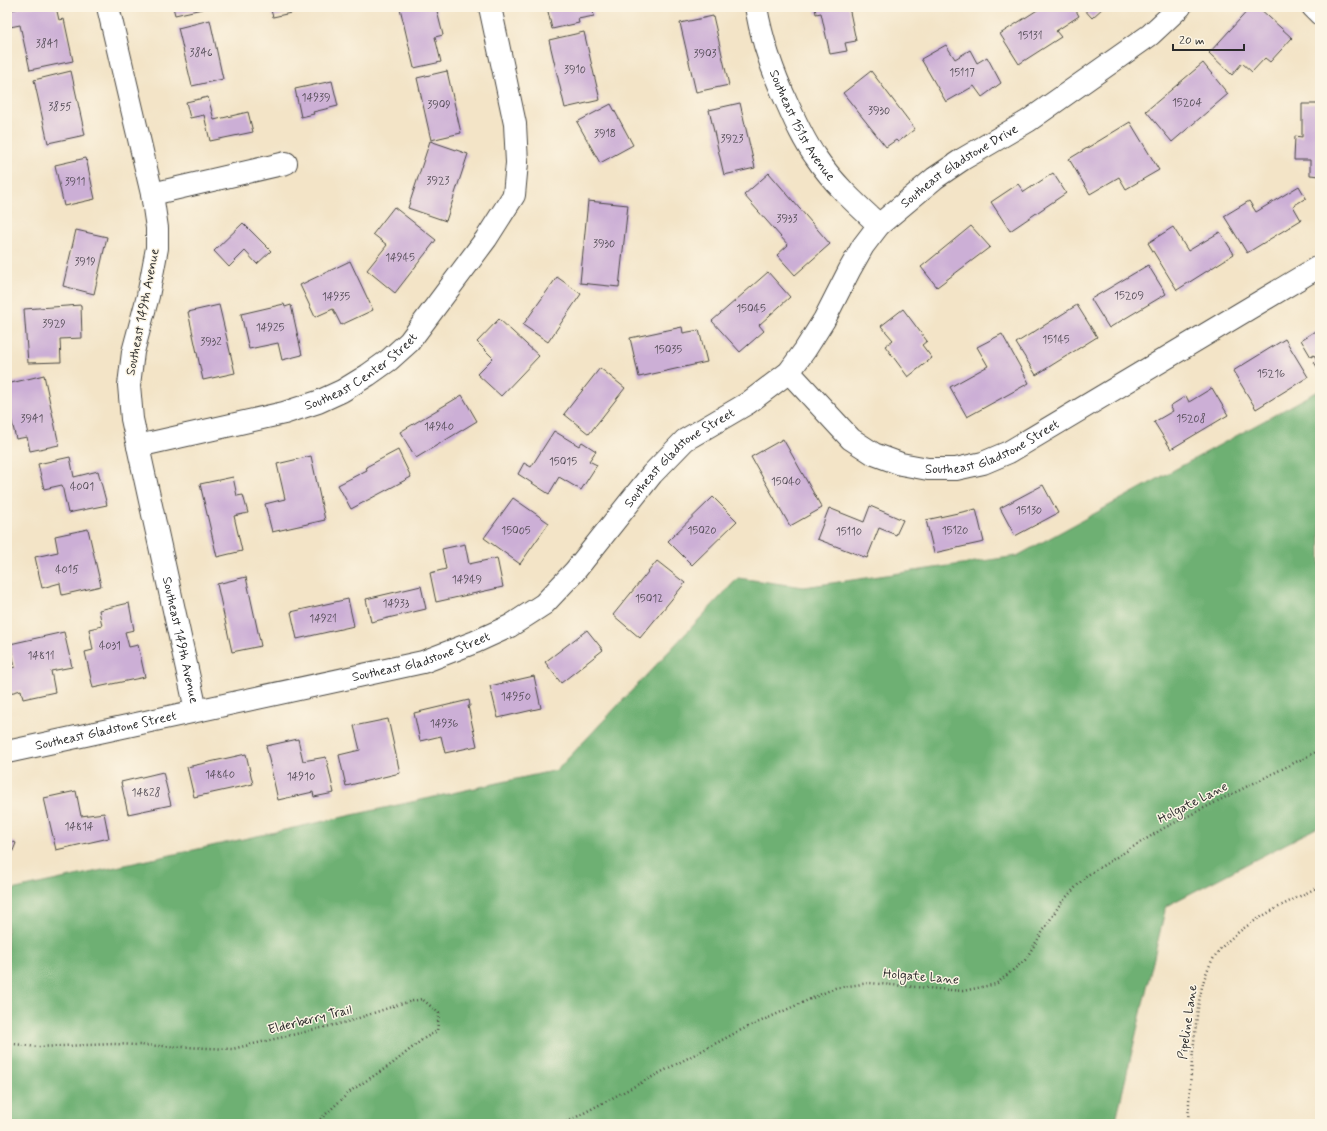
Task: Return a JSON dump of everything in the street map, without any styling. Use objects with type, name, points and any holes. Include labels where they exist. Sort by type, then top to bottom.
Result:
[{"type":"street","name":"Southeast 149th Avenue","points":[[108,7],[152,194],[157,228],[157,248],[148,296],[133,352],[129,385],[132,419],[196,710]]},
{"type":"street","name":"Southeast Center Street","points":[[138,446],[284,413],[318,402],[342,391],[368,376],[409,342],[486,239],[514,195],[517,163],[515,124],[490,7]]},
{"type":"street","name":"Southeast 151st Avenue","points":[[756,7],[763,40],[772,71],[797,126],[815,156],[836,183],[879,225]]},
{"type":"street","name":"Southeast Gladstone Drive","points":[[789,372],[824,320],[850,269],[879,225],[935,178],[963,158],[1028,121],[1150,35],[1180,7]]},
{"type":"street","points":[[1313,7],[1320,14]]},
{"type":"street","points":[[152,194],[286,163]]},
{"type":"street","name":"Southeast Gladstone Street","points":[[7,752],[423,662],[476,642],[510,626],[544,604],[575,571],[652,474],[685,440],[748,403],[789,372],[851,439],[874,454],[900,464],[928,469],[956,469],[983,463],[1009,452],[1320,266]]},
{"type":"path","name":"Holgate Lane","points":[[563,1124],[740,1031],[835,988],[869,983],[964,991],[996,984],[1025,960],[1060,904],[1086,876],[1164,828],[1320,750]]},
{"type":"path","name":"Pipeline Lane","points":[[1188,1124],[1193,1054],[1200,995],[1204,979],[1216,954],[1231,938],[1248,926],[1276,909],[1320,886]]},
{"type":"path","name":"Elderberry Trail","points":[[7,1043],[37,1047],[114,1044],[232,1049],[347,1022],[400,1004],[422,999],[439,1012],[437,1031],[422,1040],[392,1064],[352,1090],[315,1124]]},
{"type":"green space","points":[[1320,390],[1320,826],[1166,906],[1115,1124],[7,1124],[7,891],[557,770],[738,578],[804,587],[1017,556]]},
{"type":"building","points":[[24,7],[56,7],[59,20],[64,19],[73,61],[30,70],[20,25],[10,27],[7,13],[7,11]]},
{"type":"building","points":[[173,7],[201,7],[202,9],[175,15]]},
{"type":"building","points":[[270,7],[313,7],[313,8],[273,17]]},
{"type":"building","points":[[436,7],[443,35],[435,37],[441,62],[414,68],[400,8]]},
{"type":"building","points":[[547,7],[592,7],[594,16],[578,19],[579,23],[552,29]]},
{"type":"building","points":[[815,7],[849,7],[856,41],[845,43],[847,51],[830,54],[821,13],[816,14]]},
{"type":"building","points":[[1042,7],[1074,7],[1079,16],[1056,31],[1061,37],[1019,64],[1000,34]]},
{"type":"building","points":[[1082,7],[1104,7],[1092,18]]},
{"type":"building","points":[[1251,7],[1258,7],[1292,38],[1270,62],[1265,58],[1252,72],[1242,63],[1232,75],[1209,53]]},
{"type":"building","points":[[713,16],[729,85],[696,92],[680,23]]},
{"type":"building","points":[[210,20],[223,79],[192,86],[178,28]]},
{"type":"building","points":[[584,32],[600,100],[565,108],[549,40]]},
{"type":"building","points":[[946,45],[955,59],[970,50],[977,63],[987,57],[1001,83],[982,97],[974,86],[946,102],[921,59]]},
{"type":"building","points":[[1203,63],[1228,94],[1172,142],[1146,111]]},
{"type":"building","points":[[71,71],[85,135],[48,143],[34,80]]},
{"type":"building","points":[[447,71],[461,133],[431,140],[417,78]]},
{"type":"building","points":[[871,71],[915,129],[898,142],[896,140],[886,147],[843,93]]},
{"type":"building","points":[[332,81],[338,106],[313,112],[314,114],[301,117],[295,89]]},
{"type":"building","points":[[208,97],[214,120],[248,112],[253,132],[210,141],[204,115],[190,118],[186,102]]},
{"type":"building","points":[[740,103],[755,168],[724,175],[709,110]]},
{"type":"building","points":[[611,104],[633,145],[600,163],[577,122]]},
{"type":"building","points":[[1302,104],[1320,104],[1320,176],[1310,175],[1310,160],[1294,160],[1295,136],[1302,137]]},
{"type":"building","points":[[1130,122],[1159,170],[1126,189],[1119,177],[1090,194],[1069,159]]},
{"type":"building","points":[[430,141],[468,154],[446,221],[408,208]]},
{"type":"building","points":[[86,158],[95,199],[64,206],[55,165]]},
{"type":"building","points":[[769,173],[830,244],[795,275],[777,255],[788,245],[744,195]]},
{"type":"building","points":[[1053,173],[1066,193],[1010,231],[991,202],[1018,184],[1024,192]]},
{"type":"building","points":[[1299,186],[1306,198],[1293,206],[1301,220],[1247,253],[1224,216],[1249,201],[1256,212]]},
{"type":"building","points":[[588,201],[628,205],[619,287],[580,283]]},
{"type":"building","points":[[394,207],[436,240],[395,293],[367,270],[387,245],[373,234]]},
{"type":"building","points":[[243,223],[271,251],[257,264],[245,251],[229,267],[214,251]]},
{"type":"building","points":[[971,226],[990,247],[937,287],[921,267]]},
{"type":"building","points":[[1173,227],[1188,251],[1220,232],[1234,254],[1177,290],[1148,243]]},
{"type":"building","points":[[76,230],[107,237],[94,294],[63,286]]},
{"type":"building","points":[[350,261],[373,310],[341,325],[333,309],[315,317],[300,285]]},
{"type":"building","points":[[1148,265],[1166,294],[1109,328],[1091,299]]},
{"type":"building","points":[[768,272],[790,297],[759,325],[764,331],[740,352],[712,321]]},
{"type":"building","points":[[557,277],[581,294],[548,342],[523,325]]},
{"type":"building","points":[[284,304],[285,307],[291,305],[302,355],[282,360],[278,343],[249,349],[241,314]]},
{"type":"building","points":[[81,305],[82,338],[60,339],[61,362],[28,363],[24,309]]},
{"type":"building","points":[[219,305],[235,373],[203,380],[188,312]]},
{"type":"building","points":[[1077,305],[1097,337],[1036,375],[1016,343]]},
{"type":"building","points":[[903,309],[927,341],[922,345],[932,358],[908,377],[885,346],[893,340],[881,326]]},
{"type":"building","points":[[499,319],[539,356],[501,396],[477,374],[493,358],[477,342]]},
{"type":"building","points":[[682,327],[683,333],[699,330],[707,362],[639,377],[630,338]]},
{"type":"building","points":[[1320,328],[1320,372],[1314,362],[1317,360],[1314,355],[1311,357],[1301,340]]},
{"type":"building","points":[[1002,334],[1029,383],[967,417],[950,387],[988,366],[977,347]]},
{"type":"building","points":[[1285,339],[1308,377],[1256,409],[1233,371]]},
{"type":"building","points":[[600,368],[625,388],[589,434],[564,414]]},
{"type":"building","points":[[44,375],[59,445],[30,451],[27,437],[16,439],[7,401],[7,384]]},
{"type":"building","points":[[1212,388],[1228,415],[1171,449],[1154,422],[1173,411],[1170,406],[1186,396],[1189,402]]},
{"type":"building","points":[[462,395],[477,421],[416,458],[400,432]]},
{"type":"building","points":[[554,431],[579,446],[582,442],[596,451],[589,461],[597,465],[581,490],[559,477],[549,494],[518,474],[524,463],[531,467]]},
{"type":"building","points":[[783,439],[822,508],[790,526],[751,457]]},
{"type":"building","points":[[398,450],[411,477],[351,509],[338,485],[367,470],[366,467]]},
{"type":"building","points":[[311,456],[325,520],[272,532],[265,504],[285,499],[277,464]]},
{"type":"building","points":[[70,457],[74,477],[98,471],[107,505],[68,513],[62,485],[44,489],[38,464]]},
{"type":"building","points":[[233,477],[237,496],[243,495],[248,513],[234,516],[242,551],[217,557],[200,484]]},
{"type":"building","points":[[1043,485],[1058,513],[1015,536],[1000,508]]},
{"type":"building","points":[[713,497],[737,521],[692,565],[668,541]]},
{"type":"building","points":[[513,498],[549,523],[520,564],[484,538]]},
{"type":"building","points":[[870,506],[903,520],[896,535],[879,528],[867,558],[817,539],[829,508],[864,522]]},
{"type":"building","points":[[976,509],[984,542],[934,553],[926,520]]},
{"type":"building","points":[[88,529],[101,586],[62,595],[60,583],[42,588],[35,557],[58,552],[55,536]]},
{"type":"building","points":[[465,544],[469,564],[497,558],[503,587],[436,602],[430,573],[446,569],[442,549]]},
{"type":"building","points":[[657,561],[685,583],[640,638],[613,615]]},
{"type":"building","points":[[246,577],[261,646],[232,652],[217,584]]},
{"type":"building","points":[[421,586],[426,609],[371,622],[366,599]]},
{"type":"building","points":[[348,599],[354,626],[297,639],[291,612]]},
{"type":"building","points":[[129,603],[134,630],[125,632],[129,647],[138,645],[145,677],[93,688],[85,652],[93,650],[89,629],[102,626],[99,610]]},
{"type":"building","points":[[587,630],[603,650],[561,683],[545,662]]},
{"type":"building","points":[[64,632],[72,667],[51,671],[55,692],[23,699],[21,690],[10,693],[7,669],[15,667],[10,644]]},
{"type":"building","points":[[534,676],[541,708],[498,718],[490,686]]},
{"type":"building","points":[[469,700],[470,706],[468,706],[477,746],[445,753],[441,736],[420,741],[414,713]]},
{"type":"building","points":[[388,719],[400,773],[346,786],[339,755],[360,750],[354,726]]},
{"type":"building","points":[[298,739],[303,761],[326,757],[334,793],[314,797],[313,792],[278,800],[266,746]]},
{"type":"building","points":[[246,754],[253,784],[194,797],[187,767]]},
{"type":"building","points":[[163,772],[171,805],[128,814],[121,782]]},
{"type":"building","points":[[76,791],[81,816],[104,813],[109,838],[56,850],[44,798]]},
{"type":"building","points":[[7,840],[16,843],[7,866]]}]
